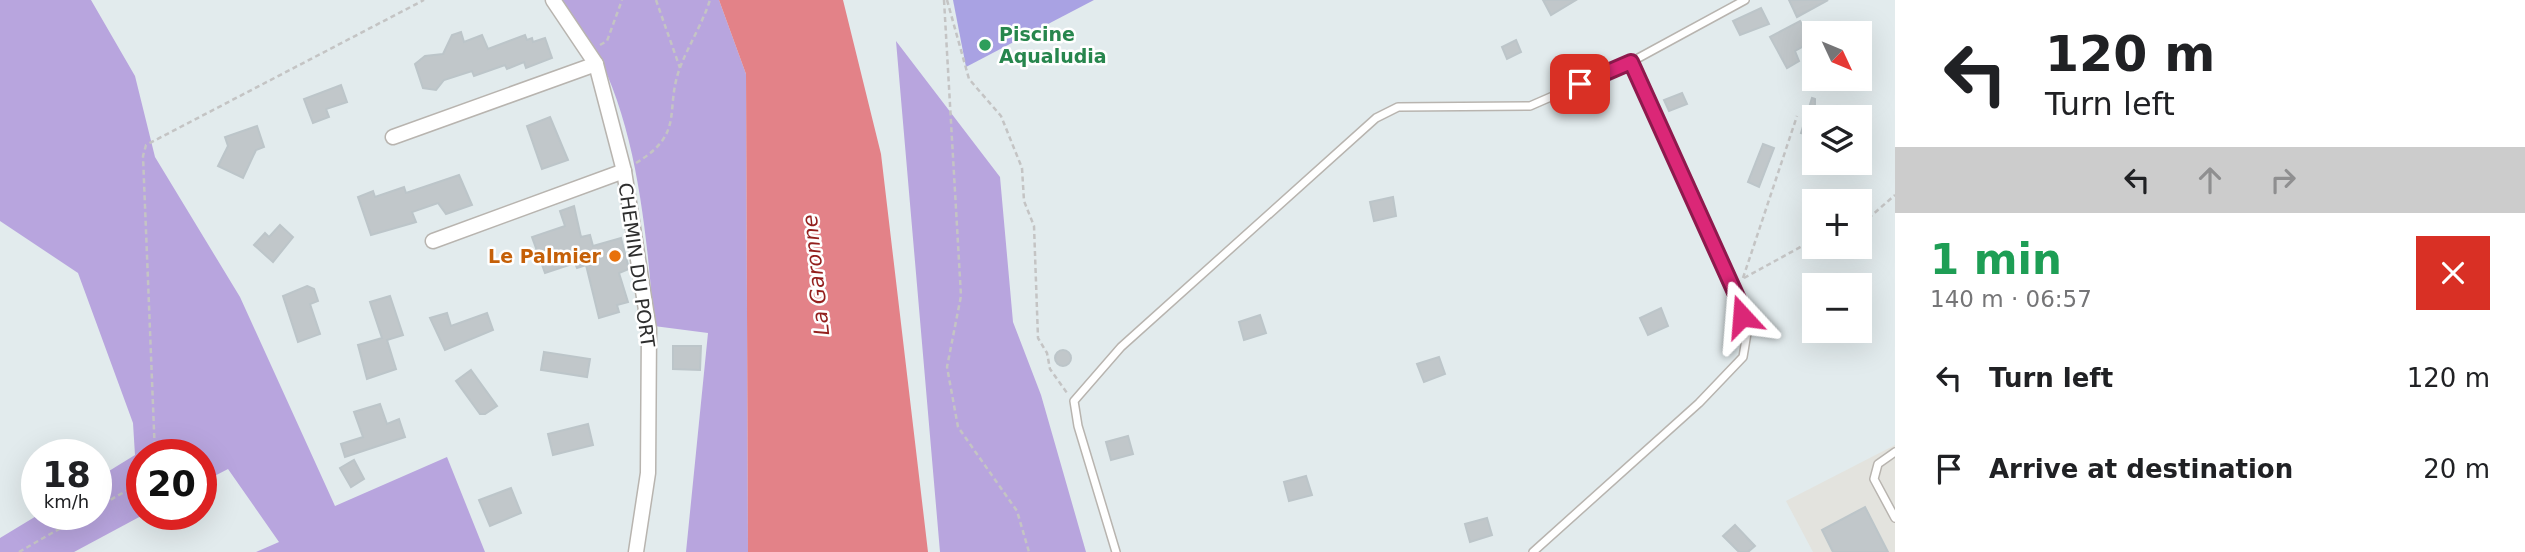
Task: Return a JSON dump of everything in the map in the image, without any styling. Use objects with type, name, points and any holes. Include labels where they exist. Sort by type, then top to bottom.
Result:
[{"type":"street","name":"CHEMIN DU PORT","points":[[553,0],[592,58],[624,171],[649,329],[648,473],[636,552]]},
{"type":"street","points":[[393,137],[592,58]]},
{"type":"street","points":[[433,241],[624,171]]},
{"type":"lane","points":[[1116,552],[1078,426],[1074,401],[1121,347],[1376,118],[1398,107],[1530,106],[1631,62],[1745,0]]},
{"type":"lane","points":[[1533,552],[1699,403],[1743,357],[1747,333],[1734,289],[1631,62]]},
{"type":"lane","points":[[1895,452],[1883,458],[1874,473],[1874,479],[1895,518]]},
{"type":"path","points":[[154,439],[145,243],[143,156],[146,145],[424,0]]},
{"type":"path","points":[[592,58],[607,41],[622,0]]},
{"type":"path","points":[[656,0],[680,68]]},
{"type":"path","points":[[624,171],[658,150],[669,132],[680,68],[710,0]]},
{"type":"path","points":[[946,0],[969,79],[1001,116],[1022,168],[1024,201],[1034,226],[1038,338],[1047,353],[1050,369],[1074,401]]},
{"type":"path","points":[[946,0],[961,296],[947,367],[958,427],[1017,511],[1029,552]]},
{"type":"path","points":[[1744,278],[1797,116]]},
{"type":"path","points":[[1872,215],[1895,195]]},
{"type":"path","points":[[1734,289],[1744,278],[1802,246]]},
{"type":"path","points":[[19,552],[57,530]]},
{"type":"shaded area","points":[[0,0],[91,0],[135,76],[155,157],[240,297],[335,506],[447,457],[485,552],[256,552],[279,542],[228,469],[217,475],[217,439],[134,439],[133,423],[78,273],[0,221]]},
{"type":"shaded area","points":[[558,0],[719,0],[746,74],[748,552],[686,552],[708,333],[654,326],[643,216],[629,140],[605,69],[588,38]]},
{"type":"shaded area","name":"Piscine Aqualudia","points":[[953,0],[1094,0],[966,67]]},
{"type":"shaded area","points":[[896,41],[1000,177],[1013,322],[1041,395],[1086,552],[940,552]]},
{"type":"shaded area","points":[[1895,445],[1895,552],[1813,552],[1786,501]]},
{"type":"shaded area","points":[[126,461],[126,524],[74,552],[0,552],[0,538],[21,525],[21,530],[112,530],[112,469]]},
{"type":"water","name":"La Garonne","points":[[719,0],[843,0],[881,154],[928,552],[748,552],[746,74]]},
{"type":"building","points":[[1543,0],[1576,0],[1551,15]]},
{"type":"building","points":[[1789,0],[1828,0],[1797,17]]},
{"type":"building","points":[[1761,8],[1769,24],[1740,35],[1733,21]]},
{"type":"building","points":[[1800,21],[1802,47],[1795,51],[1799,61],[1787,68],[1770,37]]},
{"type":"building","points":[[461,32],[464,42],[482,35],[488,49],[525,35],[527,40],[532,38],[533,42],[545,38],[552,58],[526,68],[524,62],[507,69],[505,65],[474,76],[472,71],[444,80],[436,90],[423,88],[415,64],[425,56],[443,54],[452,35]]},
{"type":"building","points":[[1516,40],[1521,52],[1507,59],[1502,47]]},
{"type":"building","points":[[341,85],[347,102],[326,109],[329,117],[313,123],[304,99]]},
{"type":"building","points":[[1682,93],[1687,104],[1669,111],[1664,100]]},
{"type":"building","points":[[550,117],[568,160],[542,169],[527,126]]},
{"type":"building","points":[[257,126],[264,147],[256,150],[243,178],[218,166],[228,146],[225,137]]},
{"type":"building","points":[[1763,144],[1774,148],[1759,187],[1748,182]]},
{"type":"building","points":[[459,175],[472,205],[446,214],[438,203],[412,212],[416,222],[371,235],[358,197],[373,191],[375,197],[404,187],[406,193]]},
{"type":"building","points":[[1393,197],[1396,216],[1374,221],[1370,202]]},
{"type":"building","points":[[574,206],[581,237],[590,235],[593,246],[621,238],[629,269],[619,273],[628,302],[617,305],[619,312],[599,318],[586,265],[577,268],[575,263],[545,273],[532,237],[565,226],[560,211]]},
{"type":"building","points":[[280,225],[293,237],[273,262],[254,245],[265,233],[269,237]]},
{"type":"building","points":[[307,286],[314,289],[318,301],[310,304],[320,334],[298,342],[283,296]]},
{"type":"building","points":[[390,296],[403,335],[387,340],[396,369],[367,379],[358,345],[382,338],[370,302]]},
{"type":"building","points":[[1661,308],[1668,326],[1648,335],[1640,318]]},
{"type":"building","points":[[447,313],[451,326],[487,313],[493,330],[445,350],[430,318]]},
{"type":"building","points":[[1260,315],[1266,333],[1244,340],[1239,322]]},
{"type":"building","points":[[673,346],[701,346],[700,370],[673,369]]},
{"type":"building","points":[[1060,350],[1066,350],[1071,358],[1069,364],[1060,366],[1055,361],[1055,355]]},
{"type":"building","points":[[544,352],[590,359],[587,377],[541,370]]},
{"type":"building","points":[[1439,357],[1445,374],[1424,382],[1417,364]]},
{"type":"building","points":[[471,370],[497,406],[485,414],[480,414],[456,381]]},
{"type":"building","points":[[380,404],[387,424],[399,419],[405,437],[345,457],[341,444],[363,437],[354,412]]},
{"type":"building","points":[[588,424],[593,445],[553,455],[548,434]]},
{"type":"building","points":[[1128,436],[1133,454],[1111,460],[1106,442]]},
{"type":"building","points":[[354,460],[364,479],[351,487],[340,468]]},
{"type":"building","points":[[1306,476],[1312,495],[1289,501],[1284,482]]},
{"type":"building","points":[[511,488],[521,513],[490,526],[479,500]]},
{"type":"building","points":[[1865,507],[1888,552],[1833,552],[1822,530]]},
{"type":"building","points":[[1487,518],[1492,535],[1470,542],[1465,524]]},
{"type":"building","points":[[1735,525],[1755,546],[1748,552],[1739,552],[1723,536]]},
{"type":"place","name":"Piscine Aqualudia","points":[[985,45]]},
{"type":"place","name":"Le Palmier","points":[[615,256]]},
{"type":"route","points":[[1580,84],[1631,62],[1738,299],[1742,316]]}]
